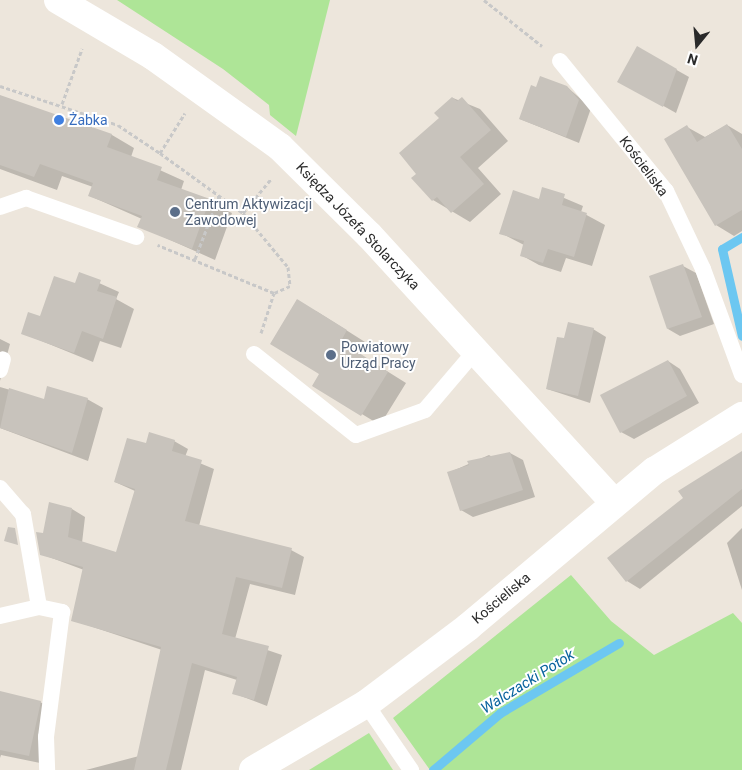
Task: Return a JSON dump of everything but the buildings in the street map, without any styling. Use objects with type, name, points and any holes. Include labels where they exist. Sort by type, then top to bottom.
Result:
[{"type":"street","name":"Księdza Józefa Stolarczyka","points":[[58,0],[153,56],[280,147],[476,350],[614,502]]},
{"type":"street","name":"Kościeliska","points":[[253,770],[366,704],[468,626],[614,502],[672,456],[742,416]]},
{"type":"lane","name":"Kościeliska","points":[[560,61],[666,191],[703,269],[742,375]]},
{"type":"lane","points":[[0,207],[26,198],[136,237]]},
{"type":"lane","points":[[254,354],[356,435],[425,410],[476,350]]},
{"type":"lane","points":[[0,488],[23,514],[39,607]]},
{"type":"lane","points":[[0,616],[39,607],[62,612],[46,737],[47,770]]},
{"type":"lane","points":[[366,704],[412,770]]},
{"type":"path","points":[[484,0],[560,61]]},
{"type":"path","points":[[62,104],[84,44]]},
{"type":"path","points":[[0,86],[62,104],[118,125],[242,212],[290,272],[290,286],[274,294],[254,354]]},
{"type":"path","points":[[160,153],[185,112]]},
{"type":"path","points":[[242,212],[272,178]]},
{"type":"path","points":[[195,259],[219,196]]},
{"type":"path","points":[[136,237],[195,259],[274,294]]},
{"type":"green space","points":[[117,0],[330,0],[296,136],[270,115],[269,105],[223,69]]},
{"type":"green space","points":[[571,575],[611,621],[654,655],[733,613],[742,623],[742,770],[430,770],[393,718]]},
{"type":"green space","points":[[369,733],[393,770],[309,770]]},
{"type":"waterway","name":"Walczacki Potok","points":[[742,237],[722,249],[742,336]]},
{"type":"waterway","name":"Walczacki Potok","points":[[433,770],[500,713],[619,643]]},
{"type":"place","name":"Żabka","points":[[59,120]]},
{"type":"place","name":"Centrum Aktywizacji Zawodowej","points":[[175,212]]},
{"type":"place","name":"Powiatowy Urząd Pracy","points":[[331,355]]}]
